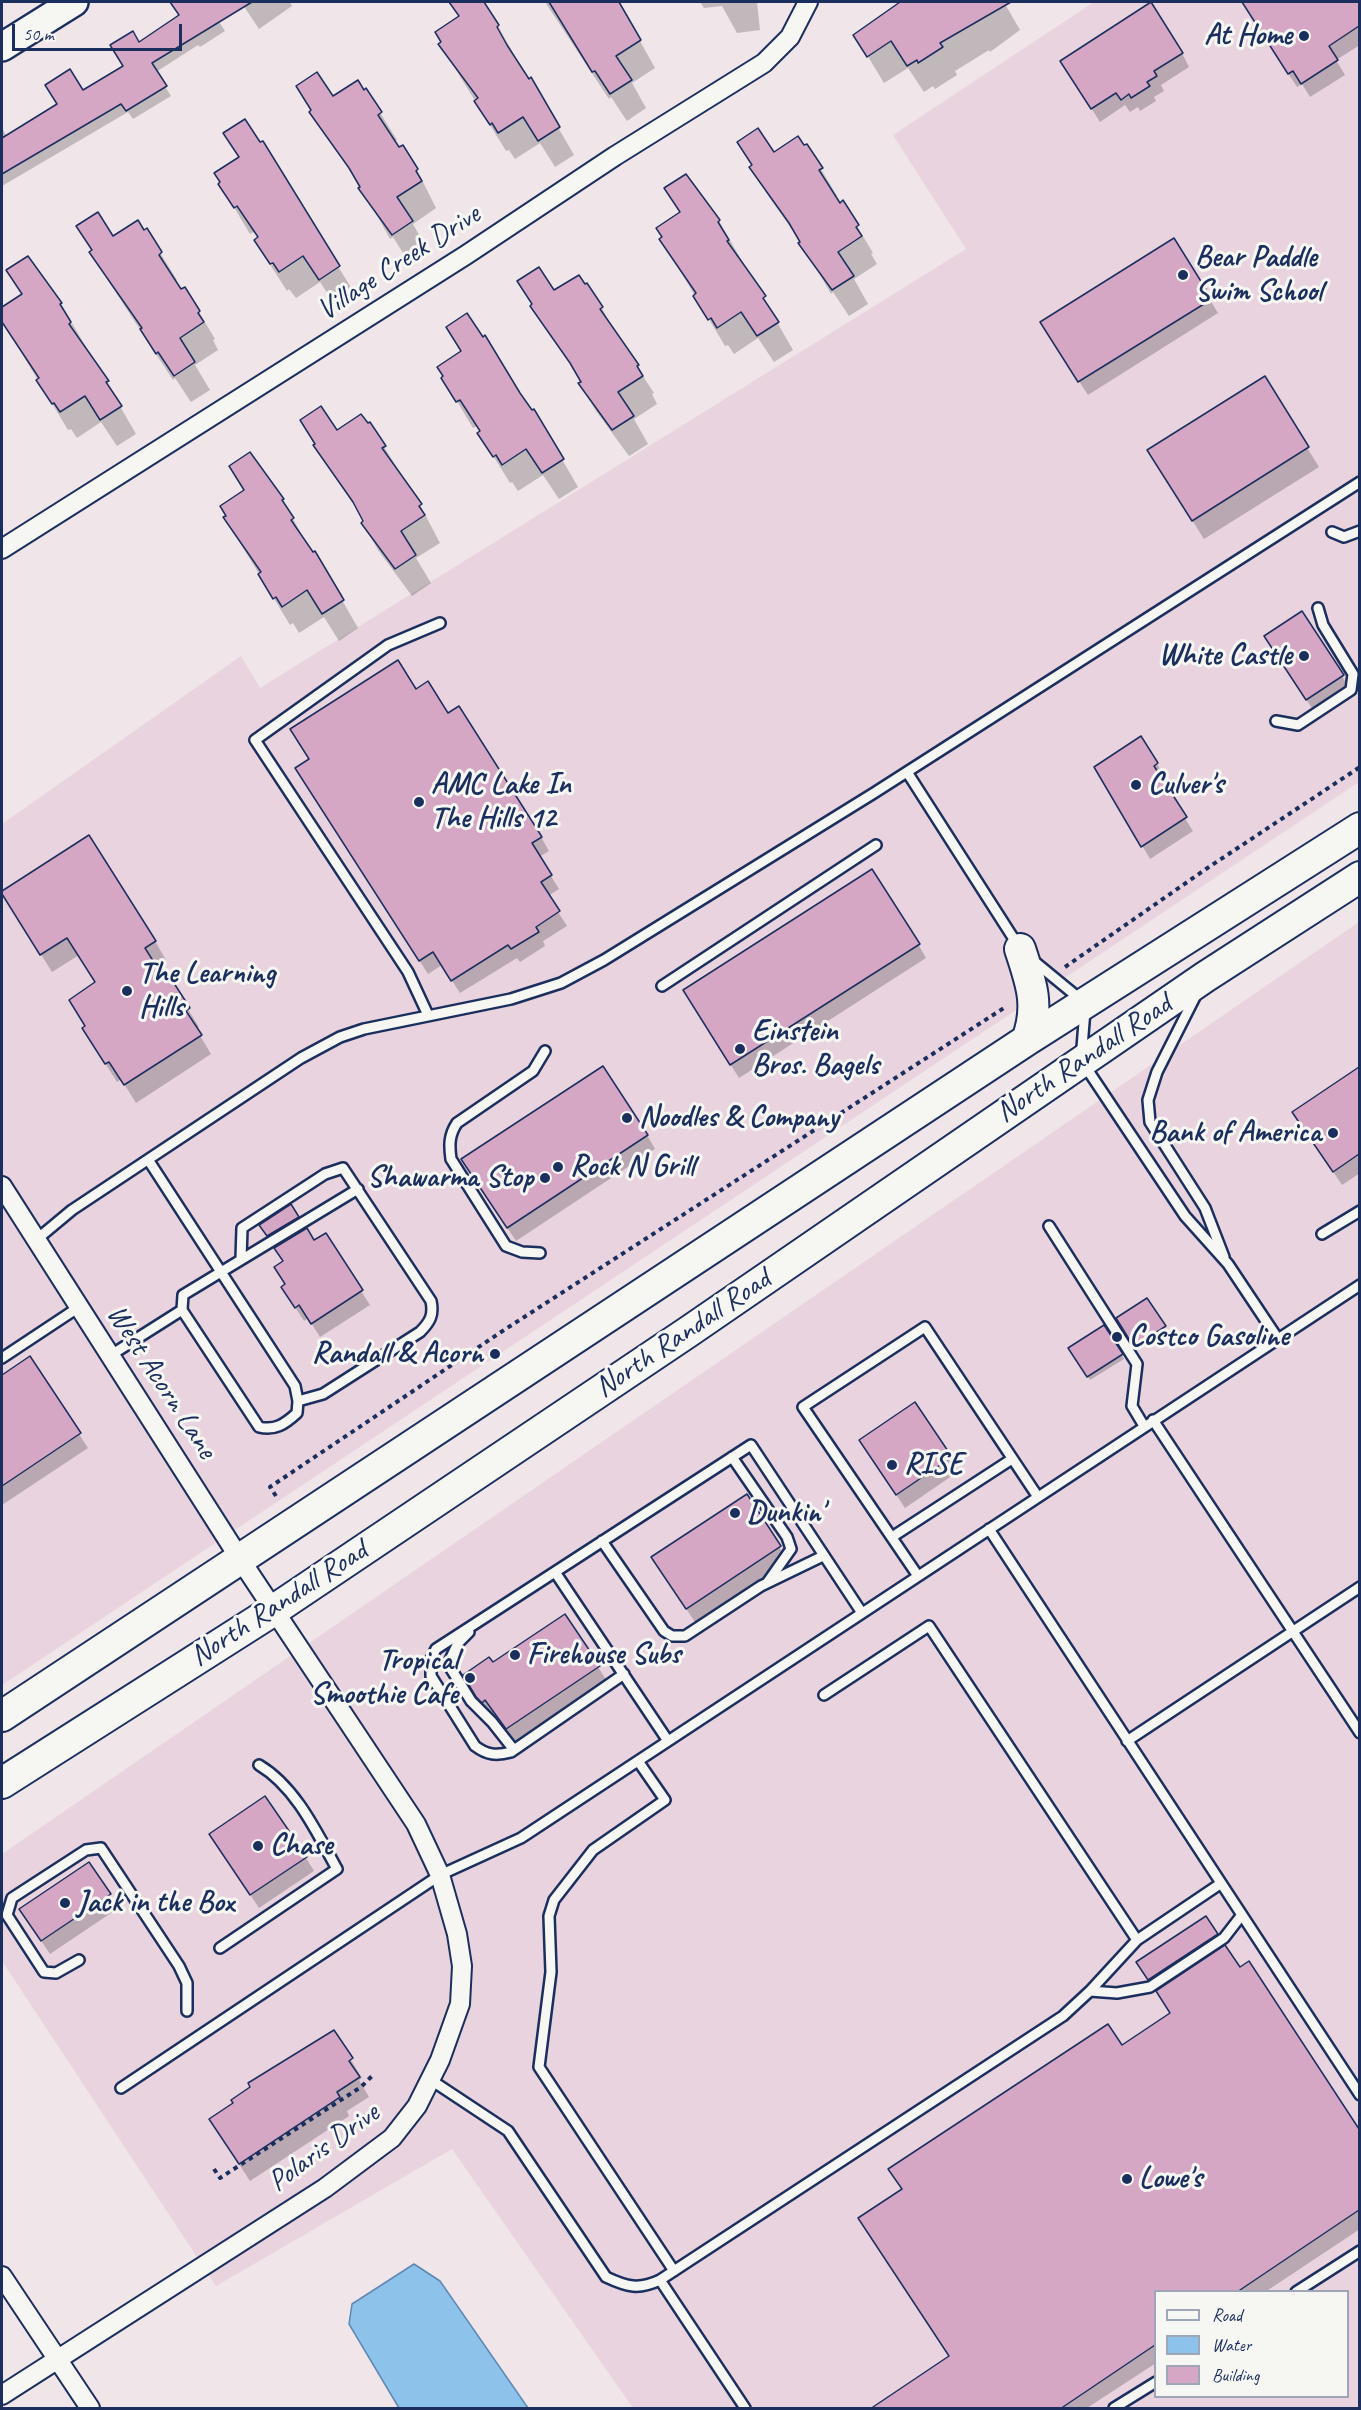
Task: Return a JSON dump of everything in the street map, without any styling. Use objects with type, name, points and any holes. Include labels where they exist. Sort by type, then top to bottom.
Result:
[{"type":"main road","name":"North Randall Road","points":[[2,1716],[1027,1040],[1359,828]]},
{"type":"main road","name":"North Randall Road","points":[[2,1783],[274,1610],[688,1332],[1081,1060],[1359,877]]},
{"type":"main road","points":[[1020,949],[1042,982],[1034,1021],[1027,1040]]},
{"type":"street","points":[[2,47],[74,2]]},
{"type":"street","name":"Village Creek Drive","points":[[2,549],[764,63],[790,37],[808,4]]},
{"type":"street","name":"West Acorn Lane","points":[[2,1186],[274,1610]]},
{"type":"street","name":"Polaris Drive","points":[[2,2395],[361,2162],[406,2123],[431,2080],[460,2004],[462,1966],[457,1934],[440,1875],[416,1824],[274,1610]]},
{"type":"street","points":[[2,2276],[90,2409]]},
{"type":"lane","points":[[36,1240],[72,1210],[301,1058],[340,1037],[364,1029],[428,1015],[492,1004],[561,983],[614,954],[907,772],[1359,482]]},
{"type":"lane","points":[[1332,532],[1344,537],[1359,531]]},
{"type":"lane","points":[[1276,721],[1298,725],[1351,690],[1353,674],[1323,625],[1318,608]]},
{"type":"lane","points":[[428,1015],[408,972],[255,740],[388,645],[440,623]]},
{"type":"lane","points":[[907,772],[1020,949]]},
{"type":"lane","points":[[662,986],[876,845]]},
{"type":"lane","points":[[1205,977],[1156,1072],[1148,1100],[1150,1122],[1205,1208],[1228,1264]]},
{"type":"lane","points":[[1042,982],[1085,1003],[1081,1060],[1185,1216],[1228,1264],[1278,1340]]},
{"type":"lane","points":[[540,1253],[513,1250],[506,1246],[451,1159],[449,1147],[451,1133],[457,1123],[533,1071],[545,1050]]},
{"type":"lane","points":[[149,1161],[221,1272],[295,1386],[298,1401],[297,1413],[282,1425],[269,1429],[258,1427],[182,1310],[183,1295],[221,1272],[241,1259],[358,1189]]},
{"type":"lane","points":[[241,1259],[242,1228],[325,1174],[344,1168],[425,1290],[433,1312],[428,1324],[420,1332],[323,1394],[298,1401]]},
{"type":"lane","points":[[1322,1234],[1359,1211]]},
{"type":"lane","points":[[1049,1226],[1137,1364],[1132,1407],[1148,1423],[1293,1631],[1359,1733]]},
{"type":"lane","points":[[121,2088],[440,1875],[521,1838],[1359,1285]]},
{"type":"lane","points":[[2,1358],[79,1307]]},
{"type":"lane","points":[[111,1355],[182,1310]]},
{"type":"lane","points":[[918,1576],[803,1407],[925,1328],[1038,1497]]},
{"type":"lane","points":[[624,1674],[514,1750],[498,1755],[485,1754],[475,1746],[431,1676],[431,1659],[436,1649],[751,1445],[862,1613]]},
{"type":"lane","points":[[732,1457],[787,1537],[791,1550],[767,1583]]},
{"type":"lane","points":[[892,1537],[1012,1459]]},
{"type":"lane","points":[[989,1529],[1359,2095]]},
{"type":"lane","points":[[602,1542],[664,1631],[672,1636],[685,1635],[767,1583],[823,1556]]},
{"type":"lane","points":[[555,1572],[668,1741]]},
{"type":"lane","points":[[1127,1741],[1359,1587]]},
{"type":"lane","points":[[484,1618],[458,1643],[448,1665],[471,1701],[514,1750]]},
{"type":"lane","points":[[824,1695],[929,1626],[1137,1940]]},
{"type":"lane","points":[[638,1761],[665,1800],[593,1850],[554,1900],[549,1916],[551,1972],[539,2067],[674,2271]]},
{"type":"lane","points":[[220,1948],[337,1869],[314,1829],[282,1782],[259,1765]]},
{"type":"lane","points":[[79,1960],[56,1973],[44,1972],[7,1915],[12,1898],[86,1850],[100,1848],[179,1966],[188,1983],[187,2011]]},
{"type":"lane","points":[[431,2080],[508,2131],[606,2277],[628,2287],[644,2287],[674,2271],[1063,2016],[1090,1991],[1137,1940],[1220,1884]]},
{"type":"lane","points":[[1090,1991],[1117,1993],[1150,1987],[1224,1938],[1241,1916]]},
{"type":"lane","points":[[1299,2290],[1359,2251]]},
{"type":"lane","points":[[660,2280],[745,2409]]},
{"type":"lane","points":[[1114,2409],[1154,2383]]},
{"type":"path","points":[[276,1496],[270,1487],[501,1332],[864,1096],[914,1068],[1359,767]]},
{"type":"path","points":[[214,2169],[220,2178],[361,2087],[373,2075]]},
{"type":"shaded area","points":[[1094,2],[1359,2],[1359,782],[2,1685],[2,824],[241,656],[260,688],[966,249],[893,135]]},
{"type":"shaded area","points":[[1359,922],[1359,2407],[633,2408],[452,2149],[216,2286],[2,1961],[2,1854]]},
{"type":"water","points":[[414,2264],[440,2281],[528,2408],[399,2408],[349,2324],[352,2304]]},
{"type":"building","points":[[170,2],[252,2],[152,63],[167,86],[126,111],[121,104],[2,174],[2,138],[57,104],[45,85],[70,69],[83,90],[123,66],[110,45],[133,31],[139,42],[179,15]]},
{"type":"building","points":[[449,2],[484,2],[499,25],[497,27],[507,45],[529,79],[531,77],[560,127],[538,141],[523,117],[498,133],[492,123],[490,125],[474,101],[478,98],[438,44],[441,42],[435,32],[459,16]]},
{"type":"building","points":[[549,2],[619,2],[641,40],[616,56],[632,80],[610,94],[595,71],[592,72]]},
{"type":"building","points":[[900,2],[1011,2],[940,43],[943,47],[918,63],[917,60],[907,66],[891,41],[867,57],[853,35]]},
{"type":"building","points":[[1151,2],[1183,53],[1154,71],[1157,76],[1147,82],[1150,86],[1131,98],[1129,94],[1121,100],[1116,93],[1091,109],[1060,61]]},
{"type":"building","name":"At Home","points":[[1242,2],[1359,2],[1359,26],[1329,46],[1338,60],[1301,84],[1293,71],[1288,74]]},
{"type":"building","points":[[317,72],[333,96],[358,80],[382,112],[378,115],[399,147],[403,145],[418,169],[416,171],[422,181],[397,197],[413,221],[392,235],[358,188],[360,187],[349,168],[309,112],[311,110],[296,86]]},
{"type":"building","points":[[245,119],[260,142],[263,141],[340,266],[319,280],[303,256],[279,272],[273,263],[270,264],[254,240],[258,237],[237,206],[234,208],[218,184],[220,182],[214,173],[239,157],[223,133]]},
{"type":"building","points":[[758,128],[774,152],[798,136],[804,145],[807,144],[823,168],[819,170],[840,203],[843,200],[859,225],[856,227],[862,236],[838,252],[854,276],[832,290],[798,243],[800,242],[789,223],[749,167],[752,165],[737,142]]},
{"type":"building","points":[[686,174],[720,220],[718,222],[729,240],[727,241],[766,296],[763,298],[779,322],[757,336],[741,312],[717,328],[711,318],[708,320],[693,296],[696,293],[659,239],[662,237],[656,228],[680,212],[664,188]]},
{"type":"building","points":[[98,212],[113,236],[138,220],[144,230],[147,228],[162,252],[159,255],[181,289],[185,287],[200,311],[198,313],[204,322],[180,338],[195,362],[174,376],[158,352],[156,354],[140,329],[142,328],[89,252],[92,250],[76,226]]},
{"type":"building","name":"Bear Paddle Swim School","points":[[1174,238],[1212,299],[1078,382],[1040,322]]},
{"type":"building","points":[[28,256],[62,303],[60,304],[71,322],[69,324],[109,381],[106,382],[122,406],[100,420],[85,396],[60,412],[54,403],[52,404],[36,380],[39,378],[2,322],[2,307],[22,294],[6,270]]},
{"type":"building","points":[[539,267],[554,290],[579,275],[603,307],[600,309],[639,365],[637,366],[643,376],[618,392],[634,416],[612,430],[578,383],[581,382],[570,363],[530,306],[532,304],[517,281]]},
{"type":"building","points":[[467,313],[483,337],[485,335],[564,459],[542,473],[526,449],[502,465],[496,455],[493,457],[477,433],[480,431],[460,400],[456,402],[441,378],[443,376],[437,367],[461,351],[446,327]]},
{"type":"building","points":[[1265,376],[1309,447],[1192,521],[1147,450]]},
{"type":"building","points":[[321,406],[337,430],[361,414],[368,423],[370,422],[386,446],[382,448],[422,504],[419,506],[425,515],[401,531],[416,555],[395,569],[361,523],[363,521],[353,502],[313,445],[315,444],[300,420]]},
{"type":"building","points":[[250,452],[284,499],[282,500],[294,518],[291,520],[313,552],[315,551],[344,600],[322,614],[307,590],[282,607],[276,597],[273,599],[258,574],[261,572],[223,517],[226,516],[220,506],[244,490],[229,466]]},
{"type":"building","name":"White Castle","points":[[1302,611],[1344,675],[1306,700],[1264,636]]},
{"type":"building","name":"AMC Lake In The Hills 12","points":[[398,660],[416,689],[428,681],[448,713],[459,706],[542,837],[532,843],[552,875],[541,882],[560,911],[536,927],[539,932],[511,949],[508,945],[451,981],[433,952],[419,961],[295,768],[309,759],[290,729]]},
{"type":"building","name":"Culver's","points":[[1141,736],[1158,763],[1154,766],[1187,817],[1141,847],[1094,767]]},
{"type":"building","points":[[89,835],[156,941],[145,948],[165,980],[170,977],[190,1008],[186,1011],[202,1035],[124,1085],[109,1062],[105,1064],[82,1028],[85,1026],[69,1000],[95,982],[67,938],[40,955],[2,894],[2,891]]},
{"type":"building","points":[[872,869],[920,944],[730,1065],[683,990]]},
{"type":"building","points":[[603,1066],[648,1135],[507,1228],[461,1159]]},
{"type":"building","name":"Bank of America","points":[[1359,1067],[1359,1154],[1333,1172],[1292,1112]]},
{"type":"building","points":[[291,1204],[299,1217],[267,1236],[259,1225]]},
{"type":"building","points":[[307,1228],[314,1240],[326,1233],[363,1290],[311,1324],[299,1305],[295,1308],[281,1287],[285,1284],[274,1267],[283,1261],[274,1248]]},
{"type":"building","points":[[1147,1298],[1166,1326],[1134,1347],[1116,1318]]},
{"type":"building","points":[[1104,1325],[1123,1354],[1087,1377],[1068,1348]]},
{"type":"building","points":[[30,1356],[81,1433],[2,1486],[2,1375]]},
{"type":"building","points":[[915,1402],[952,1457],[896,1495],[859,1440]]},
{"type":"building","points":[[747,1494],[781,1546],[686,1609],[651,1557]]},
{"type":"building","points":[[565,1614],[600,1666],[506,1729],[485,1700],[482,1703],[476,1697],[463,1675],[489,1657],[493,1662]]},
{"type":"building","name":"Chase","points":[[265,1796],[307,1857],[250,1895],[209,1834]]},
{"type":"building","points":[[89,1862],[111,1894],[41,1941],[19,1909]]},
{"type":"building","points":[[1206,1916],[1218,1934],[1148,1980],[1136,1962]]},
{"type":"building","name":"Lowe's","points":[[1225,1945],[1240,1967],[1249,1961],[1359,2129],[1359,2210],[1240,2290],[1154,2290],[1154,2346],[1060,2409],[870,2409],[949,2356],[858,2218],[902,2189],[888,2169],[1108,2024],[1122,2045],[1170,2013],[1156,1991]]},
{"type":"building","points":[[334,2030],[353,2058],[349,2061],[360,2077],[337,2092],[340,2097],[239,2164],[209,2119],[233,2103],[231,2100],[250,2087],[248,2083]]},
{"type":"place","name":"At Home","points":[[1304,36]]},
{"type":"place","name":"Bear Paddle Swim School","points":[[1183,275]]},
{"type":"place","name":"White Castle","points":[[1304,656]]},
{"type":"place","name":"Culver's","points":[[1136,785]]},
{"type":"place","name":"AMC Lake In The Hills 12","points":[[419,802]]},
{"type":"place","name":"The Learning Hills","points":[[127,991]]},
{"type":"place","name":"Einstein Bros. Bagels","points":[[740,1049]]},
{"type":"place","name":"Noodles & Company","points":[[627,1118]]},
{"type":"place","name":"Bank of America","points":[[1333,1133]]},
{"type":"place","name":"Rock N Grill","points":[[558,1167]]},
{"type":"place","name":"Shawarma Stop","points":[[545,1178]]},
{"type":"place","name":"Costco Gasoline","points":[[1117,1337]]},
{"type":"place","name":"Randall & Acorn","points":[[495,1354]]},
{"type":"place","name":"RISE","points":[[892,1465]]},
{"type":"place","name":"Dunkin'","points":[[735,1513]]},
{"type":"place","name":"Firehouse Subs","points":[[515,1655]]},
{"type":"place","name":"Tropical Smoothie Cafe","points":[[470,1678]]},
{"type":"place","name":"Chase","points":[[258,1846]]},
{"type":"place","name":"Jack in the Box","points":[[65,1903]]},
{"type":"place","name":"Lowe's","points":[[1127,2179]]}]
